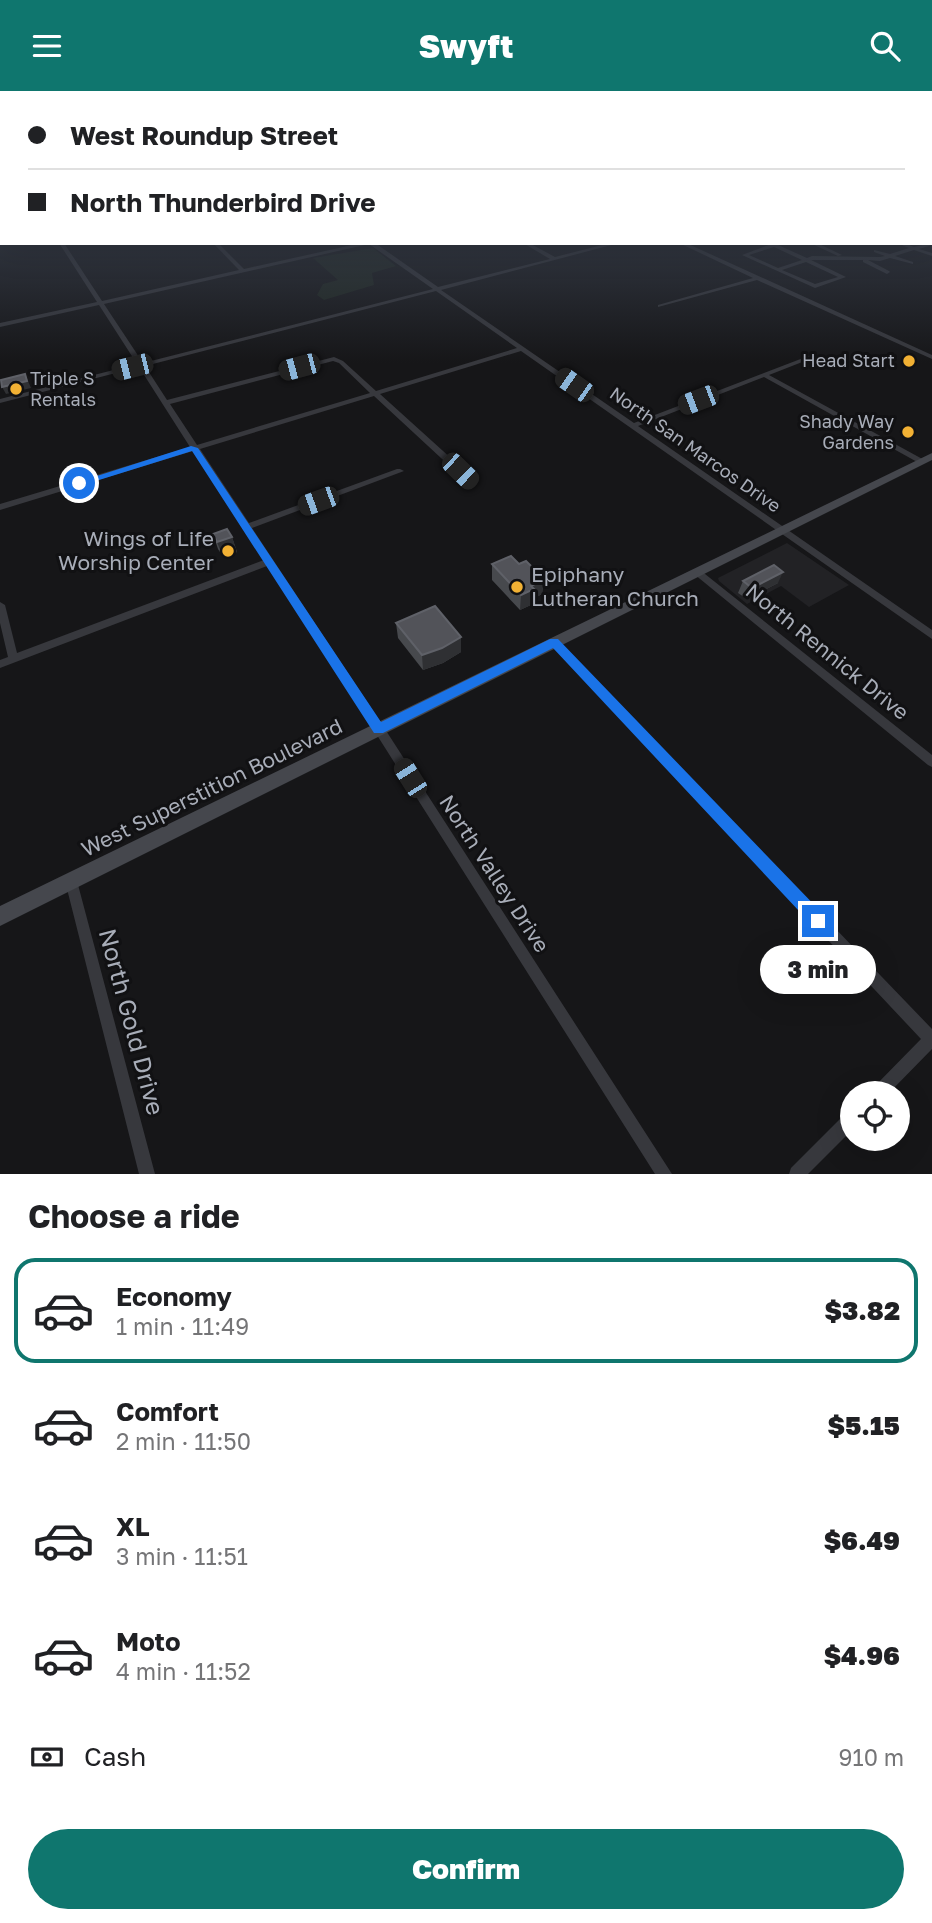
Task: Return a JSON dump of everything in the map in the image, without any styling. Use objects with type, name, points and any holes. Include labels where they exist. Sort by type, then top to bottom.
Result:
[{"type":"main road","name":"West Superstition Boulevard","points":[[0,916],[927,458]]},
{"type":"street","name":"North Valley Drive","points":[[73,262],[379,729],[664,1174]]},
{"type":"street","points":[[234,262],[243,271]]},
{"type":"street","points":[[0,325],[286,262]]},
{"type":"street","name":"North San Marcos Drive","points":[[397,262],[932,635]]},
{"type":"street","points":[[0,401],[545,262]]},
{"type":"street","points":[[721,262],[932,357]]},
{"type":"street","points":[[760,262],[816,286],[843,277],[808,262]]},
{"type":"street","points":[[777,270],[801,262]]},
{"type":"street","points":[[868,262],[887,272]]},
{"type":"street","points":[[907,262],[911,263]]},
{"type":"street","points":[[660,306],[757,278]]},
{"type":"street","points":[[0,507],[521,348]]},
{"type":"street","points":[[632,425],[813,356]]},
{"type":"street","points":[[165,403],[334,359],[341,362],[372,394],[471,481]]},
{"type":"street","points":[[764,375],[927,458]]},
{"type":"street","points":[[245,527],[400,471]]},
{"type":"street","points":[[0,664],[268,562]]},
{"type":"street","name":"North Rennick Drive","points":[[697,572],[932,762]]},
{"type":"street","points":[[0,605],[15,659]]},
{"type":"street","points":[[554,642],[932,1040],[890,1081]]},
{"type":"street","name":"North Gold Drive","points":[[71,881],[147,1174]]},
{"type":"street","points":[[797,1174],[840,1131]]},
{"type":"shaded area","points":[[317,262],[390,262],[396,266],[372,273],[374,285],[324,300],[317,295],[323,284],[338,280]]},
{"type":"shaded area","points":[[787,543],[849,585],[809,607],[781,586],[747,604],[719,581],[718,578]]},
{"type":"building","points":[[25,374],[27,381],[2,387],[1,380]]},
{"type":"building","points":[[227,529],[232,537],[217,542],[213,534]]},
{"type":"building","points":[[511,556],[519,564],[526,561],[544,579],[531,586],[534,589],[521,595],[492,564]]},
{"type":"building","points":[[774,565],[783,572],[752,588],[743,581]]},
{"type":"building","points":[[435,606],[461,637],[422,655],[396,623]]},
{"type":"place","name":"Head Start","points":[[909,361]]},
{"type":"place","name":"Triple S Rentals","points":[[16,389]]},
{"type":"place","name":"Shady Way Gardens","points":[[908,432]]},
{"type":"place","name":"Wings of Life Worship Center","points":[[228,551]]},
{"type":"place","name":"Epiphany Lutheran Church","points":[[517,587]]},
{"type":"route","points":[[79,483],[194,448],[379,729],[554,642],[818,921]]}]
